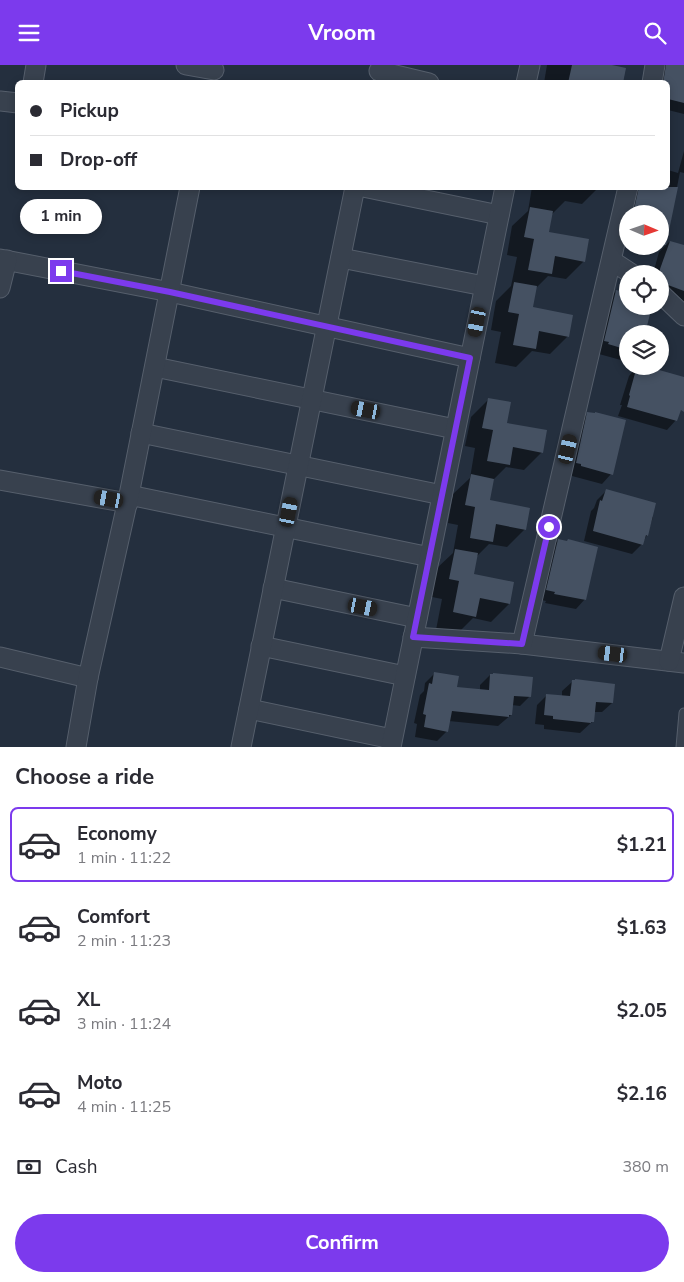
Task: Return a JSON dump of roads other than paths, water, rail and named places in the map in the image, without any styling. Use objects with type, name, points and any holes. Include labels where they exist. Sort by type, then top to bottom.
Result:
[{"type":"street","points":[[34,80],[36,65]]},
{"type":"street","points":[[186,65],[213,73]]},
{"type":"street","points":[[527,80],[530,65]]},
{"type":"street","points":[[652,80],[655,65]]},
{"type":"street","points":[[378,73],[414,80]]},
{"type":"street","points":[[0,101],[15,103]]},
{"type":"street","points":[[76,747],[88,678],[142,433],[189,190]]},
{"type":"street","points":[[241,747],[354,190]]},
{"type":"street","points":[[378,190],[499,215]]},
{"type":"street","points":[[249,709],[391,743],[504,190]]},
{"type":"street","points":[[522,644],[627,190]]},
{"type":"street","points":[[341,258],[484,286]]},
{"type":"street","points":[[0,288],[3,259],[170,292],[470,358]]},
{"type":"street","points":[[612,261],[619,266]]},
{"type":"street","points":[[669,302],[684,317]]},
{"type":"street","points":[[155,367],[455,429]]},
{"type":"street","points":[[142,433],[442,495]]},
{"type":"street","points":[[0,480],[128,499],[286,527],[430,557]]},
{"type":"street","points":[[273,588],[417,618]]},
{"type":"street","points":[[413,637],[522,644],[676,662],[684,597]]},
{"type":"street","points":[[262,646],[405,676]]},
{"type":"street","points":[[0,657],[88,678]]},
{"type":"lane","points":[[681,747],[684,713]]}]
